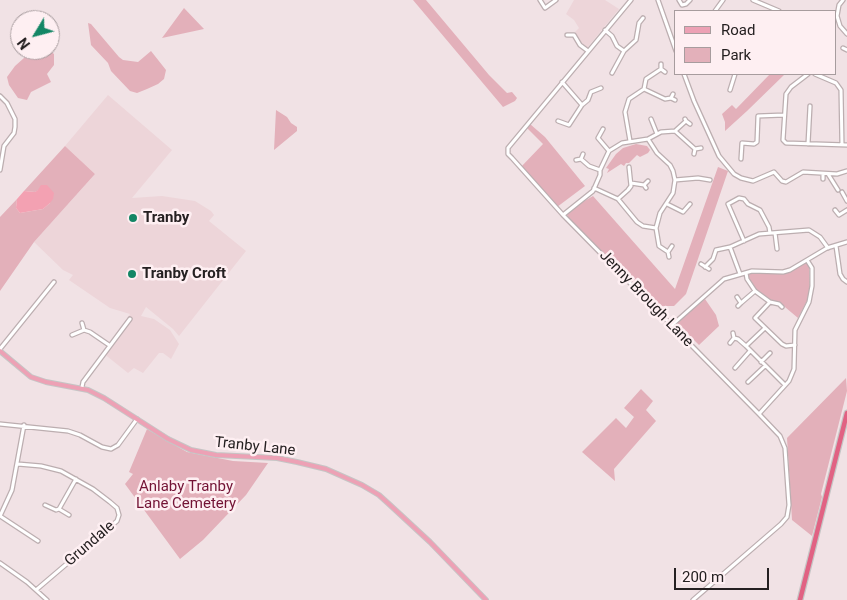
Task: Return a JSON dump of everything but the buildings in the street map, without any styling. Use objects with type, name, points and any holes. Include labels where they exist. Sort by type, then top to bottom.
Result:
[{"type":"highway","points":[[800,600],[847,413]]},
{"type":"main road","name":"Tranby Lane","points":[[0,350],[31,376],[46,382],[82,387],[104,398],[153,430],[191,450],[216,455],[277,458],[326,469],[362,484],[379,495],[430,542],[486,600]]},
{"type":"street","points":[[540,0],[544,8],[556,0]]},
{"type":"street","name":"Jenny Brough Lane","points":[[631,0],[508,148],[512,158],[563,215],[780,436],[785,448],[789,505],[787,517],[693,600]]},
{"type":"street","points":[[658,0],[674,45]]},
{"type":"street","points":[[679,0],[682,5],[690,0]]},
{"type":"street","points":[[753,0],[777,10]]},
{"type":"street","points":[[843,0],[839,5],[838,27],[847,34]]},
{"type":"street","points":[[612,73],[616,70],[624,51],[636,40],[643,18]]},
{"type":"street","points":[[605,30],[624,51]]},
{"type":"street","points":[[567,35],[574,35],[580,45],[588,51]]},
{"type":"street","points":[[661,64],[661,69]]},
{"type":"street","points":[[661,69],[665,72]]},
{"type":"street","points":[[630,141],[625,108],[629,99],[644,89],[646,79],[661,69]]},
{"type":"street","points":[[684,75],[719,156],[734,174],[753,181],[774,172],[784,182],[800,173],[837,174],[847,171]]},
{"type":"street","points":[[730,90],[735,75]]},
{"type":"street","points":[[807,75],[787,91],[785,96],[784,142],[786,144],[847,145]]},
{"type":"street","points":[[817,75],[836,83],[842,90],[842,145]]},
{"type":"street","points":[[562,82],[582,106]]},
{"type":"street","points":[[558,122],[566,127],[569,125],[588,100],[591,92],[601,88]]},
{"type":"street","points":[[644,89],[664,99],[672,96],[676,100]]},
{"type":"street","points":[[0,96],[8,103],[15,119],[15,130],[4,146],[0,170]]},
{"type":"street","points":[[808,144],[810,106]]},
{"type":"street","points":[[741,159],[742,144],[754,144],[757,142],[758,116],[784,115]]},
{"type":"street","points":[[650,119],[657,134]]},
{"type":"street","points":[[563,215],[571,207],[588,196],[594,188],[609,151],[622,143],[648,139],[657,134],[675,132],[685,120],[690,124]]},
{"type":"street","points":[[603,129],[597,139],[609,151]]},
{"type":"street","points":[[675,132],[694,152],[701,148]]},
{"type":"street","points":[[648,139],[657,153],[670,165],[675,180],[673,193],[660,213],[656,228],[659,246],[668,252],[669,257]]},
{"type":"street","points":[[583,154],[579,159],[589,166],[600,170]]},
{"type":"street","points":[[618,199],[628,190],[631,183],[629,165]]},
{"type":"street","points":[[823,179],[826,174]]},
{"type":"street","points":[[826,174],[847,201]]},
{"type":"street","points":[[675,180],[698,178],[702,181],[710,180]]},
{"type":"street","points":[[631,183],[645,186],[648,181]]},
{"type":"street","points":[[594,188],[618,199],[637,222],[644,226],[656,228]]},
{"type":"street","points":[[744,241],[728,204],[739,198],[744,199],[748,204],[760,210],[773,233],[777,249]]},
{"type":"street","points":[[667,204],[683,214],[690,204]]},
{"type":"street","points":[[834,210],[839,214],[847,210]]},
{"type":"street","points":[[716,250],[730,247],[759,234],[809,230],[820,237],[828,248]]},
{"type":"street","points":[[672,325],[724,278],[752,271],[782,272],[790,270],[828,248],[847,242]]},
{"type":"street","points":[[700,264],[707,268],[713,259],[718,245]]},
{"type":"street","points":[[668,252],[672,246]]},
{"type":"street","points":[[836,246],[841,276],[847,282]]},
{"type":"street","points":[[730,247],[740,274]]},
{"type":"street","points":[[759,414],[789,381],[794,369],[795,330],[809,302],[812,286],[812,268],[807,260]]},
{"type":"street","points":[[746,273],[747,279],[755,291],[770,302],[782,307]]},
{"type":"street","points":[[0,350],[54,282]]},
{"type":"street","points":[[737,297],[740,304],[755,291]]},
{"type":"street","points":[[770,302],[755,318],[782,344],[786,346],[795,345]]},
{"type":"street","points":[[82,387],[83,382],[109,345],[130,319]]},
{"type":"street","points":[[82,323],[84,330]]},
{"type":"street","points":[[746,346],[765,328]]},
{"type":"street","points":[[72,334],[84,330],[109,345]]},
{"type":"street","points":[[730,343],[734,338],[733,333]]},
{"type":"street","points":[[734,338],[746,346],[785,385]]},
{"type":"street","points":[[735,368],[750,351]]},
{"type":"street","points":[[761,362],[770,353]]},
{"type":"street","points":[[748,382],[765,366]]},
{"type":"street","points":[[0,424],[24,425],[68,432],[80,435],[102,447],[111,449],[118,445],[137,418]]},
{"type":"street","points":[[24,425],[12,490],[0,516],[37,540],[32,543]]},
{"type":"street","name":"Grundale","points":[[18,464],[41,466],[61,471],[93,489],[117,508],[119,515],[117,521],[36,590]]},
{"type":"street","points":[[59,509],[76,479]]},
{"type":"street","points":[[45,504],[69,515]]},
{"type":"street","points":[[0,563],[47,600]]},
{"type":"shaded area","points":[[574,0],[605,0],[619,9],[587,48],[575,32],[579,28],[574,20],[566,14]]},
{"type":"shaded area","name":"Tranby","points":[[108,95],[172,150],[132,198],[162,196],[195,201],[214,215],[209,221],[246,251],[179,336],[146,307],[141,316],[154,319],[170,330],[179,344],[171,359],[163,353],[159,353],[143,373],[134,368],[128,373],[103,353],[130,314],[110,308],[69,280],[73,275],[63,270],[34,242],[95,174],[65,146]]},
{"type":"shaded area","points":[[41,185],[47,185],[54,193],[50,203],[43,209],[20,213],[16,208],[17,199],[24,191],[35,192]]},
{"type":"green space","points":[[413,0],[426,0],[489,75],[507,93],[512,92],[517,98],[515,101],[503,107]]},
{"type":"green space","points":[[184,8],[204,29],[162,38]]},
{"type":"green space","points":[[88,23],[123,60],[138,62],[151,51],[166,70],[164,79],[158,84],[137,93],[130,91],[111,71],[108,63],[91,45]]},
{"type":"green space","points":[[22,60],[54,60],[54,65],[47,74],[51,82],[31,92],[27,100],[18,98],[9,85],[7,77]]},
{"type":"green space","points":[[769,75],[784,75],[725,131],[725,122],[722,114],[732,105],[736,109]]},
{"type":"green space","points":[[276,110],[297,127],[297,131],[274,150]]},
{"type":"green space","points":[[530,124],[545,137],[585,186],[557,207],[520,168],[543,144],[527,128]]},
{"type":"green space","points":[[636,144],[647,146],[650,150],[640,157],[637,155],[624,166],[621,164],[607,173],[609,169],[606,168],[616,154],[623,148]]},
{"type":"green space","points":[[65,146],[95,174],[34,242],[0,291],[0,217],[17,199],[16,208],[20,213],[43,209],[50,203],[39,190],[35,192],[24,191]]},
{"type":"green space","points":[[718,167],[728,171],[686,294],[674,306],[656,306],[567,216],[569,210],[593,196],[675,289]]},
{"type":"green space","points":[[806,262],[809,264],[810,290],[808,299],[798,318],[779,302],[769,300],[761,295],[748,276],[748,272],[784,273]]},
{"type":"green space","points":[[705,299],[716,315],[719,326],[699,345],[677,323]]},
{"type":"green space","points":[[846,378],[847,391],[812,536],[792,520],[787,438]]},
{"type":"green space","points":[[641,389],[653,401],[646,410],[656,421],[614,469],[615,481],[582,452],[616,418],[626,428],[634,417],[624,408]]},
{"type":"green space","name":"Anlaby Tranby Lane Cemetery","points":[[147,429],[187,452],[233,461],[268,463],[246,495],[203,540],[180,559],[125,484],[133,474],[129,472]]},
{"type":"place","name":"Tranby","points":[[133,218]]},
{"type":"place","name":"Tranby Croft","points":[[132,274]]}]
